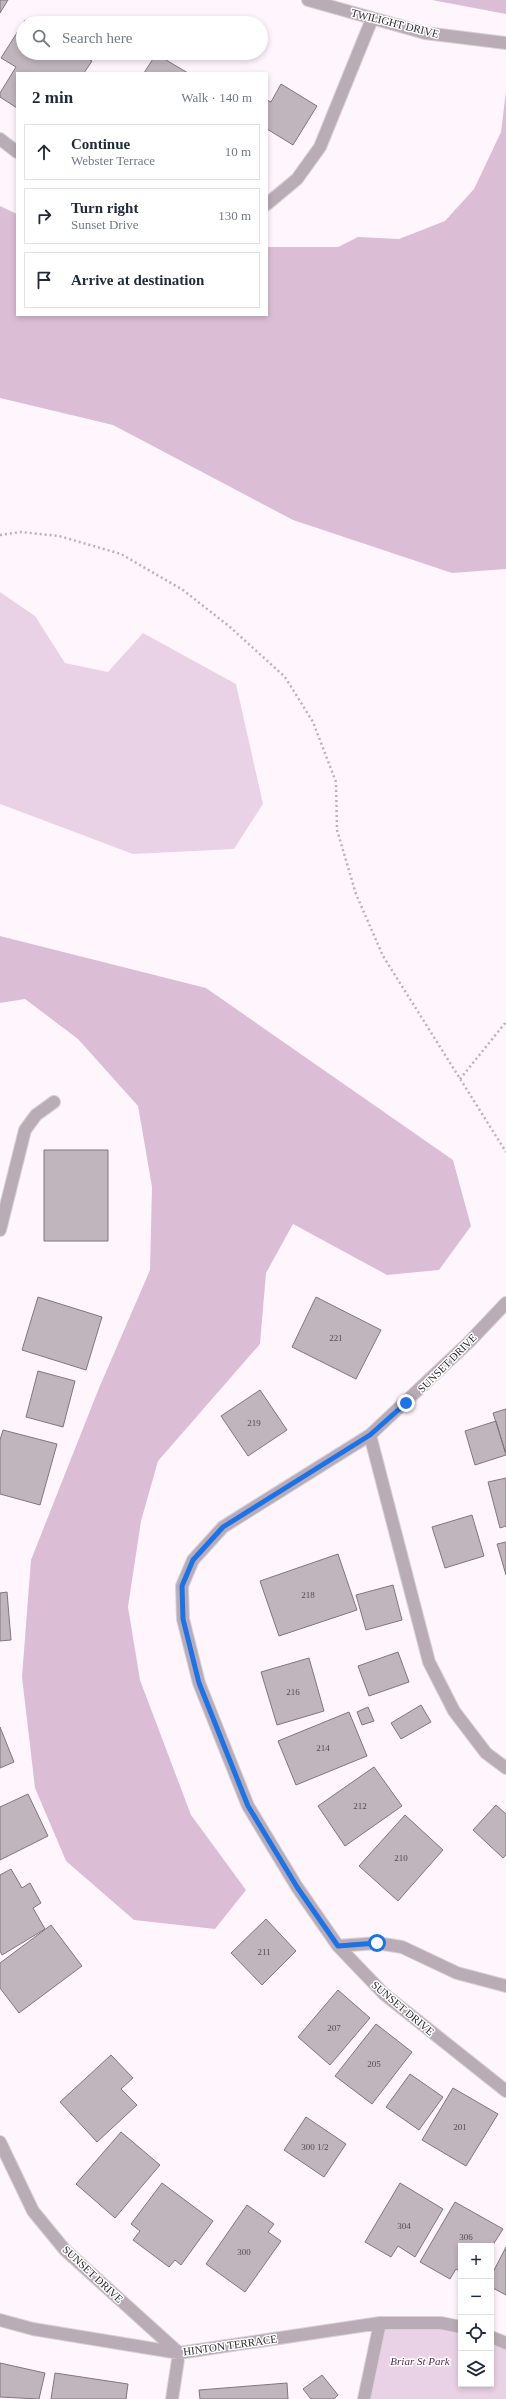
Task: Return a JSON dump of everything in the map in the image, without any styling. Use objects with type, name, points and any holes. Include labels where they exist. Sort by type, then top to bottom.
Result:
[{"type":"street","name":"TWILIGHT DRIVE","points":[[308,0],[424,33],[506,43]]},
{"type":"street","points":[[268,203],[297,179],[320,146],[372,19]]},
{"type":"street","points":[[0,139],[16,151]]},
{"type":"street","points":[[0,1230],[25,1130],[36,1115],[54,1102]]},
{"type":"street","name":"SUNSET DRIVE","points":[[506,1303],[469,1342],[370,1435],[223,1527],[193,1560],[182,1586],[183,1619],[199,1683],[248,1806],[297,1887],[338,1946],[384,1994],[506,2091]]},
{"type":"street","points":[[370,1435],[429,1662],[454,1711],[486,1753],[506,1768]]},
{"type":"street","points":[[338,1946],[377,1943],[402,1947],[457,1973],[506,1986]]},
{"type":"street","name":"SUNSET DRIVE","points":[[0,2142],[33,2211],[65,2250],[179,2353]]},
{"type":"street","name":"HINTON TERRACE","points":[[0,2320],[33,2329],[179,2353],[380,2323],[441,2323],[458,2326]]},
{"type":"street","points":[[364,2399],[380,2323]]},
{"type":"street","points":[[494,2338],[506,2343]]},
{"type":"street","points":[[172,2399],[179,2353]]},
{"type":"path","points":[[0,536],[21,532],[59,536],[121,554],[183,590],[230,627],[285,677],[313,722],[336,782],[337,830],[356,894],[380,949],[506,1152]]},
{"type":"path","points":[[460,1079],[506,1022]]},
{"type":"green space","points":[[0,592],[35,616],[65,663],[108,672],[143,633],[236,684],[263,804],[234,849],[133,854],[0,804]]},
{"type":"green space","name":"Briar St Park","points":[[380,2323],[458,2327],[458,2387],[494,2387],[494,2338],[506,2343],[506,2399],[364,2399]]},
{"type":"shaded area","points":[[432,0],[506,0],[506,14]]},
{"type":"shaded area","points":[[506,91],[506,569],[452,573],[293,520],[113,425],[0,398],[0,206],[16,214],[16,316],[268,316],[268,247],[338,247],[358,237],[399,239],[445,221],[474,189],[501,132]]},
{"type":"shaded area","points":[[0,936],[206,988],[453,1160],[471,1226],[439,1270],[387,1275],[293,1224],[266,1273],[260,1344],[158,1461],[141,1521],[128,1607],[140,1680],[191,1815],[246,1890],[215,1929],[134,1920],[66,1861],[35,1788],[22,1677],[31,1560],[99,1388],[150,1270],[152,1187],[138,1106],[78,1039],[25,999],[0,1003]]},
{"type":"building","points":[[0,0],[8,0],[0,13]]},
{"type":"building","points":[[16,34],[16,60],[92,61],[85,72],[16,72],[16,107],[0,97],[0,93],[16,67],[1,58]]},
{"type":"building","points":[[152,60],[166,60],[186,72],[145,72]]},
{"type":"building","points":[[281,84],[317,106],[293,145],[268,130],[268,100],[271,102]]},
{"type":"building","points":[[44,1150],[108,1150],[108,1241],[44,1241]]},
{"type":"building","points":[[38,1297],[102,1317],[86,1370],[22,1350]]},
{"type":"building","points":[[316,1297],[381,1330],[356,1379],[292,1347]]},
{"type":"building","points":[[38,1371],[75,1381],[63,1427],[26,1417]]},
{"type":"building","points":[[260,1390],[287,1430],[248,1456],[221,1416]]},
{"type":"building","points":[[506,1409],[506,1454],[493,1413]]},
{"type":"building","points":[[496,1421],[506,1455],[475,1465],[465,1431]]},
{"type":"building","points":[[3,1430],[57,1444],[40,1505],[0,1494],[0,1440]]},
{"type":"building","points":[[506,1478],[506,1526],[500,1528],[488,1482]]},
{"type":"building","points":[[472,1515],[484,1556],[445,1568],[432,1527]]},
{"type":"building","points":[[506,1542],[506,1575],[497,1544]]},
{"type":"building","points":[[338,1554],[357,1610],[279,1636],[260,1581]]},
{"type":"building","points":[[393,1585],[402,1620],[366,1630],[356,1595]]},
{"type":"building","points":[[7,1592],[11,1640],[0,1641],[0,1593]]},
{"type":"building","points":[[398,1652],[409,1682],[369,1696],[358,1666]]},
{"type":"building","points":[[309,1658],[324,1711],[277,1725],[261,1672]]},
{"type":"building","points":[[421,1705],[431,1722],[401,1739],[391,1723]]},
{"type":"building","points":[[368,1707],[374,1721],[362,1725],[357,1712]]},
{"type":"building","points":[[349,1712],[367,1756],[296,1785],[278,1741]]},
{"type":"building","points":[[0,1727],[14,1762],[0,1768]]},
{"type":"building","points":[[374,1767],[402,1806],[345,1846],[318,1806]]},
{"type":"building","points":[[28,1794],[48,1836],[0,1860],[0,1807]]},
{"type":"building","points":[[496,1805],[506,1814],[506,1855],[503,1858],[473,1830]]},
{"type":"building","points":[[405,1815],[443,1850],[398,1901],[359,1866]]},
{"type":"building","points":[[11,1869],[22,1888],[30,1883],[41,1903],[33,1908],[45,1929],[2,1955],[0,1951],[0,1875]]},
{"type":"building","points":[[266,1919],[296,1951],[262,1985],[231,1953]]},
{"type":"building","points":[[51,1925],[82,1966],[19,2013],[0,1988],[0,1963]]},
{"type":"building","points":[[338,1990],[370,2018],[330,2065],[298,2037]]},
{"type":"building","points":[[376,2024],[412,2052],[372,2104],[335,2076]]},
{"type":"building","points":[[111,2055],[133,2078],[121,2089],[137,2105],[97,2142],[60,2102]]},
{"type":"building","points":[[410,2074],[443,2097],[419,2130],[386,2107]]},
{"type":"building","points":[[453,2088],[498,2114],[466,2166],[422,2140]]},
{"type":"building","points":[[306,2117],[346,2144],[324,2177],[284,2150]]},
{"type":"building","points":[[121,2132],[160,2165],[115,2218],[76,2184]]},
{"type":"building","points":[[162,2183],[213,2221],[181,2265],[175,2260],[169,2267],[133,2240],[140,2231],[131,2224]]},
{"type":"building","points":[[400,2183],[443,2209],[415,2257],[398,2246],[391,2257],[365,2242]]},
{"type":"building","points":[[455,2202],[503,2229],[494,2243],[458,2243],[458,2270],[456,2269],[450,2279],[420,2262]]},
{"type":"building","points":[[247,2205],[274,2224],[268,2232],[281,2241],[245,2292],[206,2264]]},
{"type":"building","points":[[506,2247],[506,2295],[494,2289],[494,2270]]},
{"type":"building","points":[[0,2363],[45,2373],[39,2399],[0,2397]]},
{"type":"building","points":[[55,2373],[128,2384],[126,2399],[51,2399]]},
{"type":"building","points":[[322,2375],[338,2395],[334,2399],[311,2399],[303,2389]]},
{"type":"building","points":[[287,2383],[288,2399],[200,2399],[199,2390]]},
{"type":"route","points":[[377,1943],[338,1946],[297,1887],[248,1806],[199,1683],[183,1619],[182,1586],[193,1560],[223,1527],[370,1435],[406,1403]]}]
